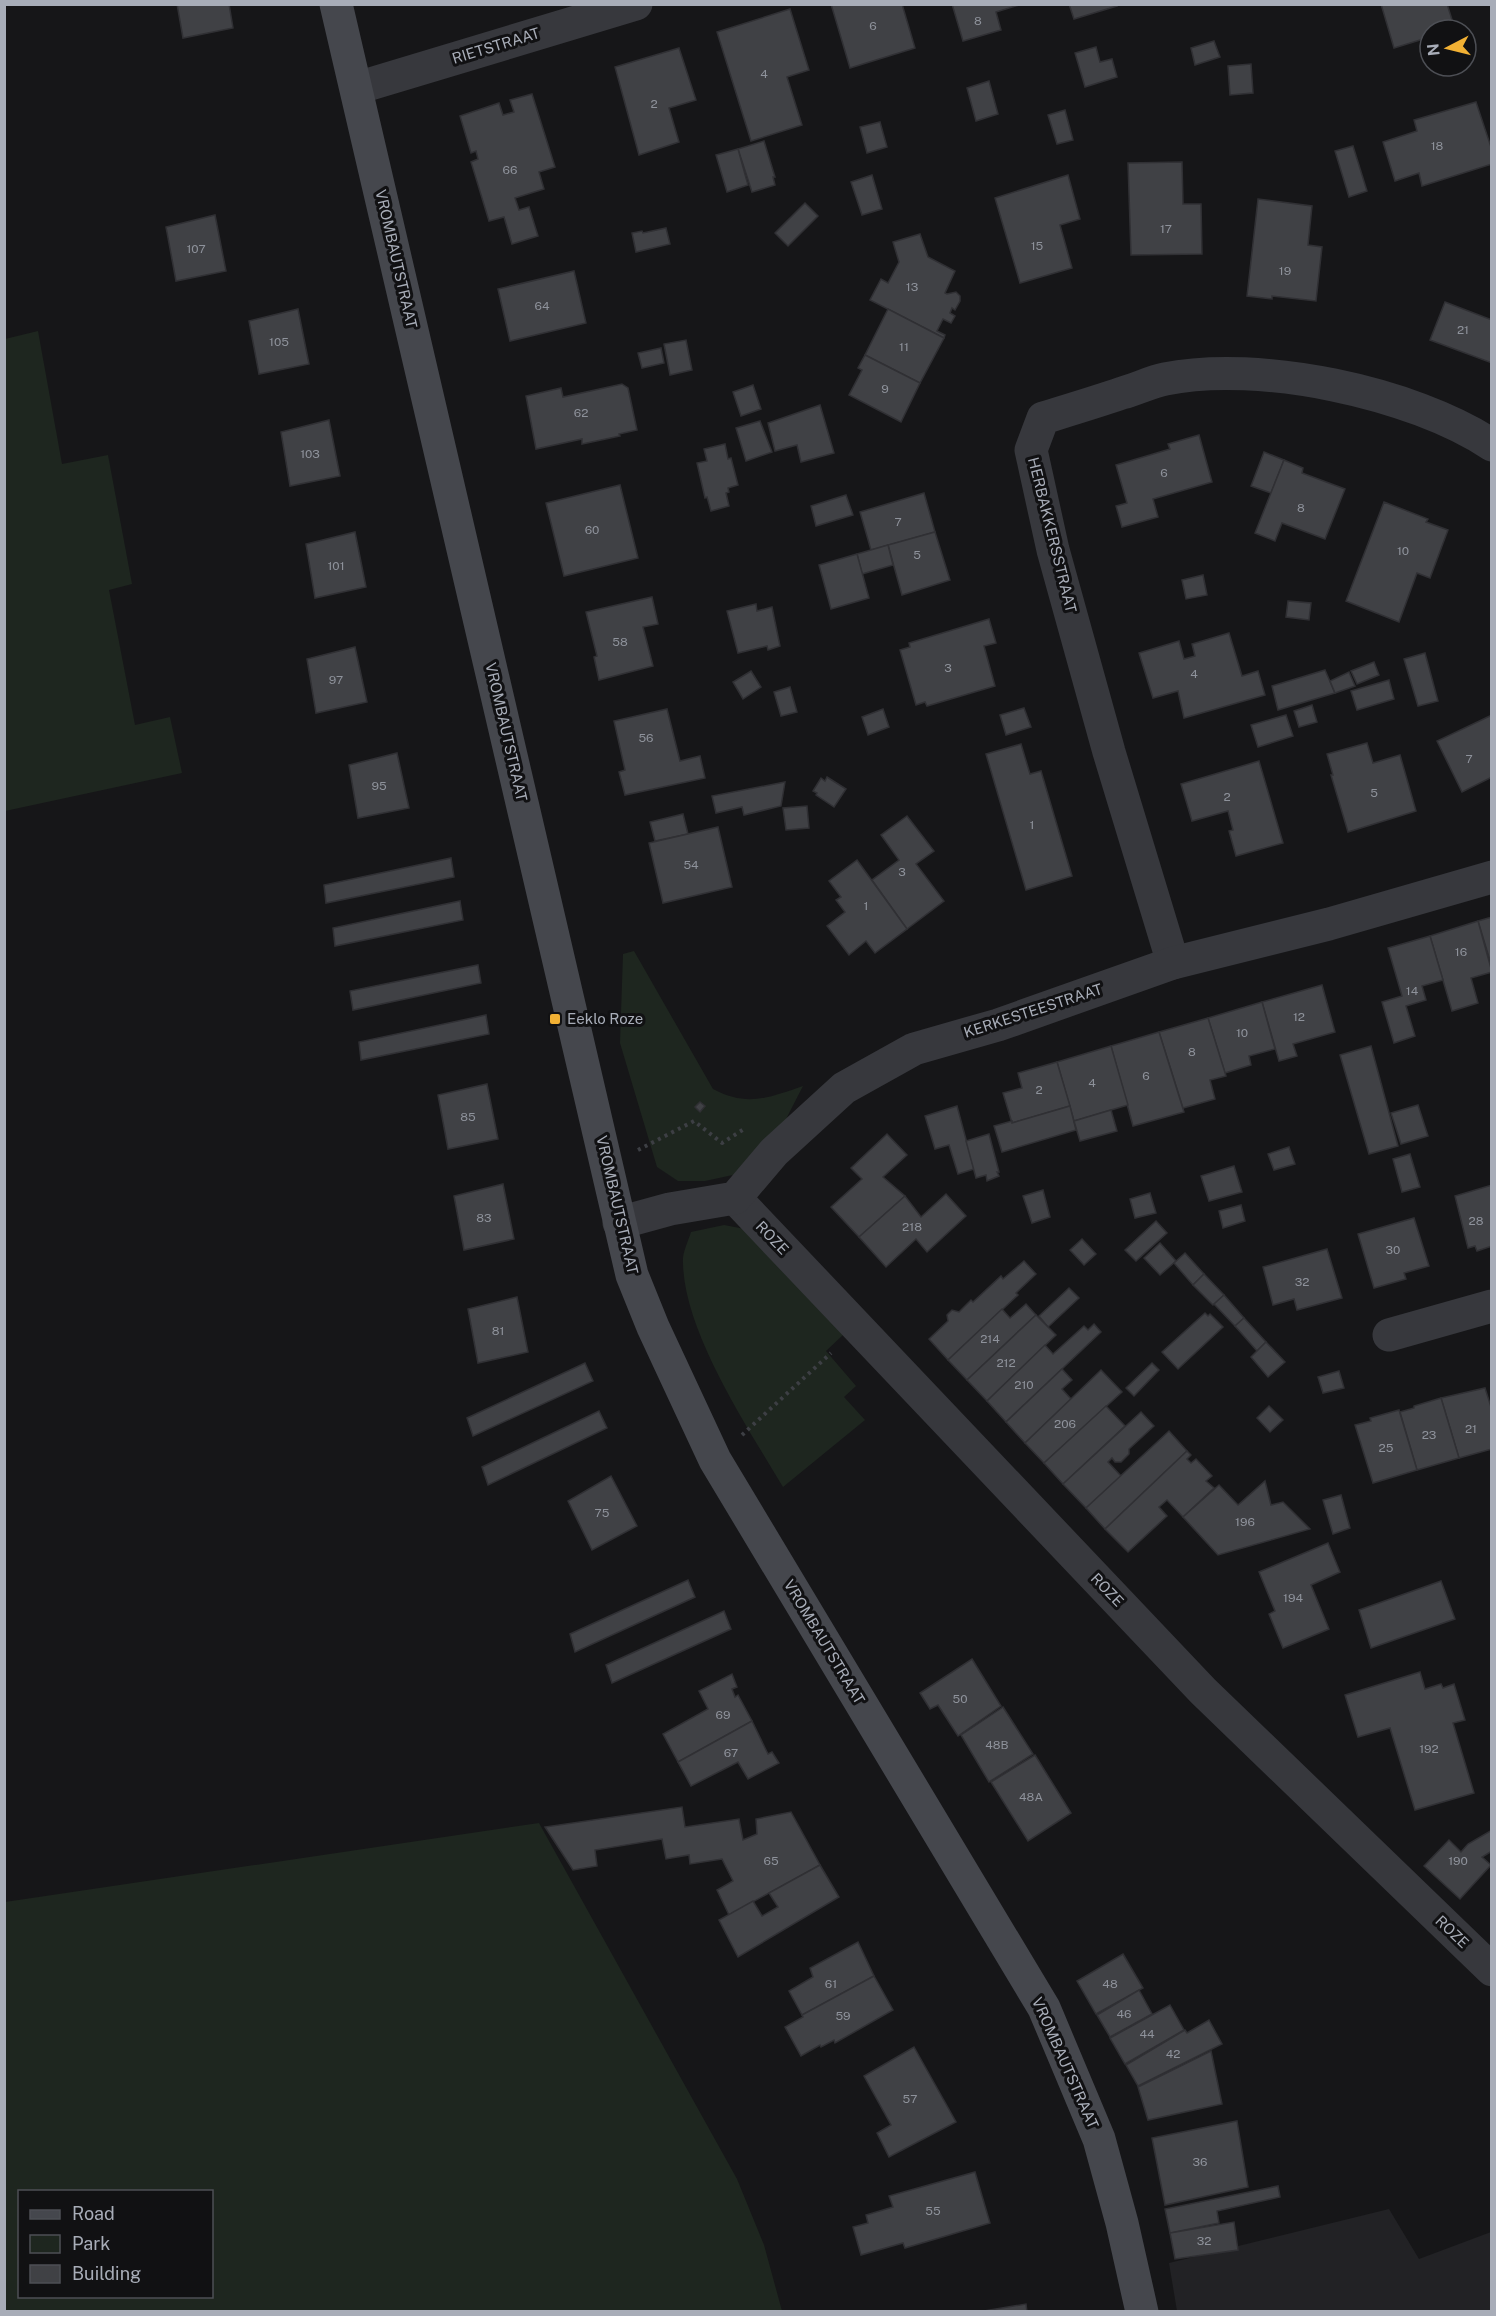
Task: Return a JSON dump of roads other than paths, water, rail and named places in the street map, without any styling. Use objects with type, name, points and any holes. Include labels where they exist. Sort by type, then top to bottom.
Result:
[{"type":"street","name":"VROMBAUTSTRAAT","points":[[336,4],[619,1223],[633,1275],[653,1327],[715,1460],[1044,2008],[1099,2139],[1122,2223],[1142,2312]]},
{"type":"street","name":"RIETSTRAAT","points":[[357,88],[636,4]]},
{"type":"street","name":"HERBAKKERSSTRAAT","points":[[1173,963],[1109,752],[1048,528],[1031,450],[1043,418],[1165,379],[1219,373],[1289,378],[1351,390],[1417,408],[1491,445]]},
{"type":"street","name":"KERKESTEESTRAAT","points":[[735,1198],[774,1152],[844,1088],[914,1048],[998,1025],[1173,963],[1329,924],[1491,877]]},
{"type":"street","points":[[619,1223],[670,1209],[735,1198]]},
{"type":"street","name":"ROZE","points":[[735,1198],[1203,1691],[1491,1970]]},
{"type":"street","points":[[1389,1335],[1491,1306]]},
{"type":"place","name":"Eeklo Roze","points":[[555,1019]]}]
